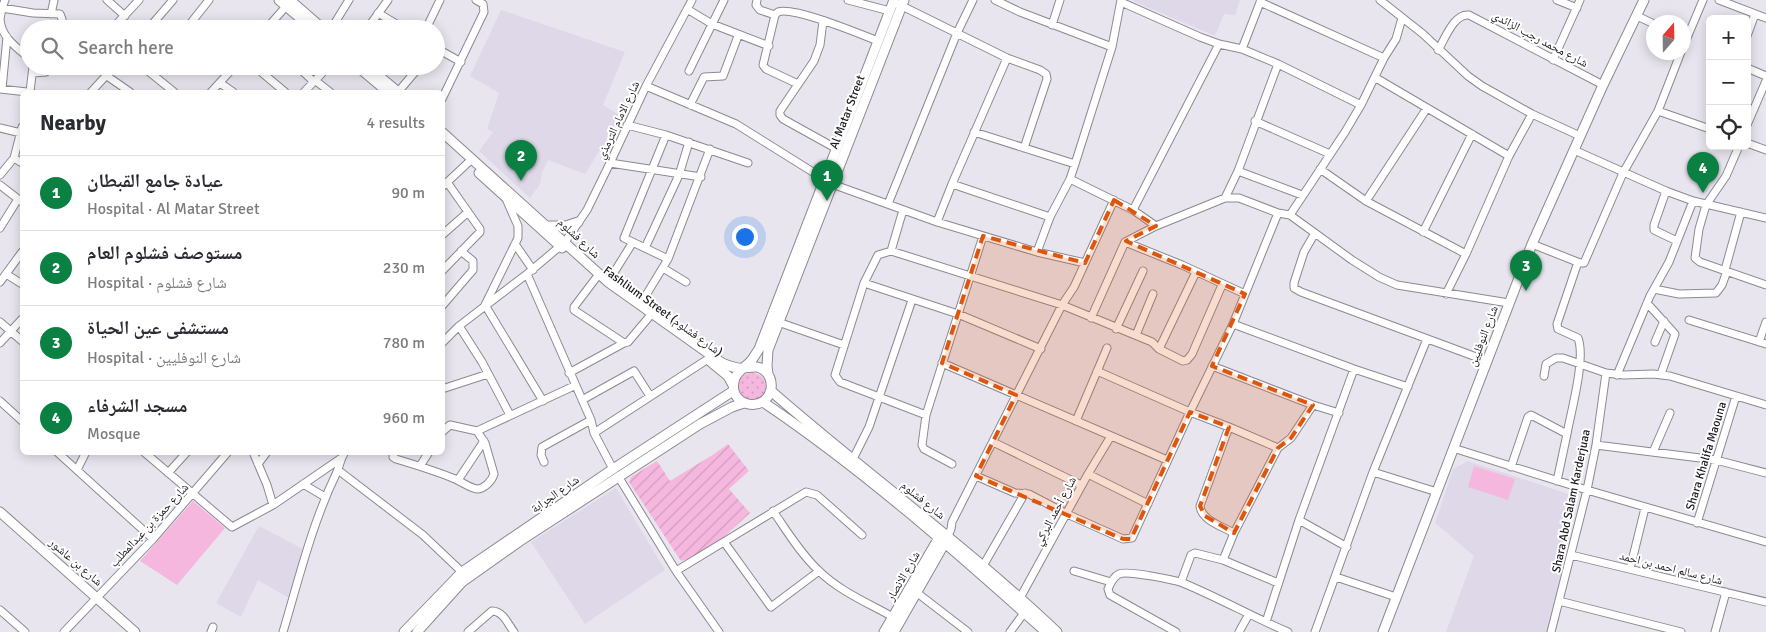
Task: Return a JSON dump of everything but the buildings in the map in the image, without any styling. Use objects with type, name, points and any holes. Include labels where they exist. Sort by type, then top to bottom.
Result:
[{"type":"main road","name":"شارع النوفليين","points":[[1383,632],[1532,244],[1603,85],[1644,0]]},
{"type":"main road","points":[[287,1],[305,20]]},
{"type":"main road","points":[[287,1],[311,20]]},
{"type":"main road","points":[[707,356],[730,367],[744,368],[754,366],[760,368],[768,374],[772,385],[771,391],[763,402],[757,404],[744,403],[733,388],[736,375],[744,368],[753,358],[759,349],[829,181],[837,149],[878,41],[896,4]]},
{"type":"main road","name":"Al Matar Street","points":[[768,374],[766,366],[768,350],[896,4]]},
{"type":"main road","points":[[368,75],[386,90]]},
{"type":"main road","points":[[380,75],[396,90]]},
{"type":"main road","name":"شارع فشلوم","points":[[445,135],[502,194],[608,282],[640,304],[707,356]]},
{"type":"main road","name":"شارع فشلوم","points":[[445,142],[548,226],[574,260]]},
{"type":"main road","points":[[548,226],[566,226],[578,222]]},
{"type":"main road","name":"Fashlium Street (شارع فشلوم)","points":[[574,260],[649,317],[707,356],[728,376],[733,388]]},
{"type":"main road","name":"شارع الجرابة","points":[[417,632],[462,582],[733,388]]},
{"type":"main road","name":"شارع فشلوم","points":[[771,391],[944,537],[1046,632]]},
{"type":"main road","name":"شارع فشلوم","points":[[763,402],[832,450],[983,566],[1057,632]]},
{"type":"main road","name":"شارع الجرابة","points":[[616,472],[700,424],[732,407],[744,403]]},
{"type":"main road","name":"شارع بن عاشور","points":[[0,512],[98,597],[135,632]]},
{"type":"main road","name":"شارع الجرابة","points":[[404,632],[462,572],[558,512]]},
{"type":"main road","name":"شارع الانصار","points":[[894,632],[944,537]]},
{"type":"main road","name":"شارع الانصار","points":[[884,632],[944,537]]},
{"type":"street","points":[[5,0],[0,19],[0,29],[20,50]]},
{"type":"street","points":[[51,14],[54,0]]},
{"type":"street","points":[[107,0],[125,16]]},
{"type":"street","points":[[121,20],[139,0]]},
{"type":"street","points":[[156,20],[173,0]]},
{"type":"street","points":[[193,20],[209,0]]},
{"type":"street","points":[[337,20],[349,0]]},
{"type":"street","points":[[373,20],[388,0]]},
{"type":"street","points":[[430,20],[440,0]]},
{"type":"street","points":[[445,93],[484,12],[483,4],[476,0]]},
{"type":"street","name":"شارع الامام الترمذي","points":[[445,340],[485,305],[563,245],[587,210],[646,86],[692,0]]},
{"type":"street","points":[[689,71],[724,0]]},
{"type":"street","points":[[757,0],[758,9],[775,16]]},
{"type":"street","points":[[850,0],[896,4],[1007,58],[1046,74],[1047,76],[1024,148]]},
{"type":"street","points":[[888,204],[957,33],[973,0]]},
{"type":"street","points":[[996,0],[1052,25],[1112,47]]},
{"type":"street","points":[[1052,25],[1060,0]]},
{"type":"street","points":[[1380,0],[1482,86],[1532,114],[1580,136]]},
{"type":"street","points":[[1557,0],[1577,8]]},
{"type":"street","points":[[1553,60],[1580,0]]},
{"type":"street","points":[[1691,26],[1703,0]]},
{"type":"street","points":[[1719,0],[1766,18]]},
{"type":"street","points":[[273,20],[287,1]]},
{"type":"street","points":[[1037,252],[1050,217],[1070,179],[1112,47],[1121,1],[1187,32],[1219,44],[1242,49],[1278,64],[1361,105]]},
{"type":"street","points":[[1242,49],[1260,1],[1384,58]]},
{"type":"street","points":[[2,8],[33,13],[60,14],[62,20]]},
{"type":"street","points":[[687,9],[712,24],[738,36],[769,46]]},
{"type":"street","points":[[798,84],[764,67],[763,61],[769,46],[775,16],[778,12],[783,10],[823,20],[878,41]]},
{"type":"street","points":[[378,13],[389,20]]},
{"type":"street","name":"شارع محمد رجب الزائدي","points":[[1438,50],[1457,19],[1466,14],[1603,85]]},
{"type":"street","points":[[1751,25],[1755,14]]},
{"type":"street","points":[[1637,16],[1646,20]]},
{"type":"street","points":[[1290,215],[1361,105],[1376,78],[1384,58],[1396,39],[1402,18]]},
{"type":"street","points":[[823,20],[814,61],[780,111],[780,116],[837,149]]},
{"type":"street","points":[[690,105],[704,77],[723,76],[738,36]]},
{"type":"street","points":[[7,38],[1,89],[20,91]]},
{"type":"street","points":[[1133,210],[1219,44]]},
{"type":"street","points":[[445,53],[460,62]]},
{"type":"street","points":[[937,222],[1007,58]]},
{"type":"street","points":[[1532,244],[1584,263],[1623,173],[1658,111],[1678,60]]},
{"type":"street","points":[[1225,198],[1238,171],[1255,121],[1278,64]]},
{"type":"street","points":[[1751,70],[1766,76]]},
{"type":"street","points":[[28,90],[32,75]]},
{"type":"street","points":[[153,75],[172,90]]},
{"type":"street","points":[[213,90],[226,75]]},
{"type":"street","points":[[265,75],[283,90]]},
{"type":"street","points":[[307,75],[327,90]]},
{"type":"street","points":[[306,90],[321,75]]},
{"type":"street","points":[[400,90],[412,75]]},
{"type":"street","points":[[93,90],[107,76],[127,90]]},
{"type":"street","points":[[1376,78],[1509,156]]},
{"type":"street","points":[[1751,116],[1766,81]]},
{"type":"street","points":[[220,83],[230,90]]},
{"type":"street","points":[[646,86],[736,124],[829,181],[937,222],[1037,252],[1085,263]]},
{"type":"street","points":[[1366,201],[1427,108]]},
{"type":"street","points":[[1658,111],[1706,127]]},
{"type":"street","points":[[1446,294],[1466,254],[1509,156],[1532,114]]},
{"type":"street","points":[[1255,121],[1330,154]]},
{"type":"street","points":[[627,125],[689,142],[748,163]]},
{"type":"street","points":[[0,128],[20,130]]},
{"type":"street","points":[[974,132],[1075,164]]},
{"type":"street","points":[[1423,232],[1472,134]]},
{"type":"street","points":[[666,135],[624,238],[668,259]]},
{"type":"street","points":[[0,175],[14,158],[20,137]]},
{"type":"street","points":[[645,248],[679,175],[689,142]]},
{"type":"street","points":[[1751,144],[1766,150]]},
{"type":"street","points":[[640,304],[668,259],[701,177],[710,149]]},
{"type":"street","points":[[1574,150],[1623,173],[1693,201],[1766,218]]},
{"type":"street","points":[[1737,150],[1726,176],[1706,205],[1699,229],[1695,258],[1698,261],[1766,285]]},
{"type":"street","points":[[14,158],[20,162]]},
{"type":"street","points":[[445,267],[480,232],[480,229],[445,185],[470,161]]},
{"type":"street","points":[[610,163],[701,177]]},
{"type":"street","points":[[1320,169],[1366,201],[1466,254]]},
{"type":"street","points":[[1238,171],[1302,196]]},
{"type":"street","points":[[1070,179],[1133,210],[1156,226]]},
{"type":"street","points":[[952,184],[1050,217]]},
{"type":"street","points":[[0,185],[20,200],[1,224]]},
{"type":"street","points":[[1666,191],[1654,230],[1677,241]]},
{"type":"street","points":[[502,194],[509,204],[518,226],[518,238],[485,305],[543,401]]},
{"type":"street","points":[[1091,318],[1124,242],[1156,226],[1225,198],[1245,200],[1278,213],[1290,215],[1352,260],[1389,282],[1404,287],[1509,303]]},
{"type":"street","points":[[944,537],[951,530],[952,522],[1016,394],[1041,349],[1062,305],[1074,287],[1114,200]]},
{"type":"street","points":[[1618,375],[1647,303],[1669,262],[1693,201]]},
{"type":"street","points":[[891,251],[903,210]]},
{"type":"street","points":[[445,231],[467,212]]},
{"type":"street","points":[[1654,290],[1690,295],[1716,293],[1722,285],[1741,212]]},
{"type":"street","points":[[976,476],[1015,493],[1025,493],[1123,539],[1128,540],[1133,537],[1167,460],[1233,324],[1278,213]]},
{"type":"street","points":[[1315,233],[1304,252],[1294,288],[1487,361]]},
{"type":"street","points":[[952,464],[924,449],[922,444],[926,416],[983,236]]},
{"type":"street","points":[[608,282],[633,242]]},
{"type":"street","points":[[1124,242],[1245,294]]},
{"type":"street","points":[[515,244],[530,272],[569,374],[591,420],[594,433],[676,571],[719,632]]},
{"type":"street","points":[[445,303],[474,270],[473,261],[461,251]]},
{"type":"street","points":[[926,416],[840,382],[836,378],[835,371],[860,294],[867,284],[878,255],[891,251],[1062,305],[1116,329],[1152,342],[1159,349],[1182,361],[1187,360],[1192,354],[1222,285]]},
{"type":"street","points":[[0,282],[20,255]]},
{"type":"street","points":[[1557,481],[1580,364],[1578,338],[1560,331],[1557,327],[1558,319],[1578,262]]},
{"type":"street","points":[[663,268],[686,282]]},
{"type":"street","points":[[1116,329],[1143,271]]},
{"type":"street","points":[[1159,349],[1196,272]]},
{"type":"street","points":[[6,274],[20,283]]},
{"type":"street","points":[[596,278],[573,309],[624,343]]},
{"type":"street","points":[[867,284],[958,314],[1041,349]]},
{"type":"street","points":[[1136,336],[1153,294]]},
{"type":"street","points":[[853,459],[868,429],[912,300]]},
{"type":"street","points":[[1647,303],[1675,334],[1661,374]]},
{"type":"street","points":[[569,374],[628,342],[649,317]]},
{"type":"street","points":[[1655,342],[1664,320]]},
{"type":"street","points":[[1689,320],[1763,343],[1766,322]]},
{"type":"street","points":[[0,322],[20,339]]},
{"type":"street","points":[[778,322],[844,345]]},
{"type":"street","points":[[0,343],[20,323]]},
{"type":"street","points":[[1233,324],[1408,387]]},
{"type":"street","points":[[459,326],[510,415]]},
{"type":"street","points":[[1316,632],[1373,472],[1427,338]]},
{"type":"street","points":[[1076,420],[1107,348]]},
{"type":"street","points":[[594,433],[707,356]]},
{"type":"street","points":[[1544,376],[1546,364],[1556,358],[1571,360],[1606,373],[1618,375],[1661,374],[1766,405]]},
{"type":"street","points":[[942,363],[1167,460]]},
{"type":"street","points":[[1212,366],[1313,405],[1339,412]]},
{"type":"street","points":[[1266,622],[1299,520],[1354,369]]},
{"type":"street","points":[[582,400],[634,371],[650,396]]},
{"type":"street","points":[[1097,371],[1278,448]]},
{"type":"street","name":"Shara Abd Salam Karderjuaa","points":[[1551,632],[1587,490],[1596,445],[1606,373]]},
{"type":"street","points":[[445,388],[488,374]]},
{"type":"street","points":[[445,429],[454,425],[477,431],[574,386]]},
{"type":"street","name":"Shara Khalifa Maouna","points":[[1697,523],[1736,396]]},
{"type":"street","points":[[0,401],[20,419]]},
{"type":"street","points":[[1223,560],[1234,533],[1278,448],[1291,438],[1313,405]]},
{"type":"street","points":[[1653,452],[1670,413]]},
{"type":"street","points":[[1511,467],[1529,416],[1567,434]]},
{"type":"street","points":[[544,462],[541,455],[542,446],[591,420]]},
{"type":"street","points":[[1230,427],[1200,510],[1205,516],[1234,533]]},
{"type":"street","points":[[392,455],[394,458],[458,480],[476,489],[483,487],[492,479],[493,472],[484,442],[477,431]]},
{"type":"street","name":"شارع أحمد البركي","points":[[1020,598],[1081,485],[1111,436]]},
{"type":"street","points":[[458,480],[484,442]]},
{"type":"street","points":[[993,442],[1081,485]]},
{"type":"street","points":[[1596,445],[1716,460],[1766,473]]},
{"type":"street","points":[[1453,448],[1645,508],[1766,542]]},
{"type":"street","points":[[60,455],[153,538]]},
{"type":"street","points":[[77,470],[84,455]]},
{"type":"street","points":[[147,455],[232,527],[272,505],[340,459],[343,455]]},
{"type":"street","points":[[168,473],[184,455]]},
{"type":"street","name":"شارع حمزة بن عبدالمطلب","points":[[64,632],[153,538],[226,455]]},
{"type":"street","points":[[254,455],[267,484],[272,505]]},
{"type":"street","points":[[258,464],[266,455]]},
{"type":"street","points":[[420,466],[426,455]]},
{"type":"street","points":[[283,632],[312,533],[325,497],[338,470],[340,459]]},
{"type":"street","points":[[338,470],[423,535],[462,572]]},
{"type":"street","points":[[1373,472],[1437,492]]},
{"type":"street","points":[[1088,474],[1148,504]]},
{"type":"street","points":[[303,484],[325,497]]},
{"type":"street","points":[[676,571],[800,495],[811,492],[821,498],[862,535]]},
{"type":"street","points":[[983,566],[1025,493]]},
{"type":"street","points":[[1630,569],[1645,508]]},
{"type":"street","points":[[773,511],[819,571],[865,603],[893,616]]},
{"type":"street","points":[[1299,520],[1346,547]]},
{"type":"street","points":[[724,542],[770,607],[773,607],[819,571]]},
{"type":"street","points":[[1181,582],[1192,554],[1198,553],[1223,560],[1278,583]]},
{"type":"street","name":"شارع سالم احمد بن احمد","points":[[1571,555],[1766,602]]},
{"type":"street","points":[[1074,571],[1111,582]]},
{"type":"street","points":[[1176,632],[1110,595],[1108,589],[1118,574],[1148,576],[1181,582],[1288,632]]},
{"type":"street","points":[[1336,577],[1396,597]]},
{"type":"street","points":[[916,592],[968,632]]},
{"type":"street","points":[[1715,632],[1726,592]]},
{"type":"street","points":[[1559,601],[1663,630],[1680,632]]},
{"type":"street","points":[[0,610],[25,632]]},
{"type":"street","points":[[468,632],[492,611],[502,615],[514,632]]},
{"type":"street","points":[[1010,632],[1024,613]]},
{"type":"street","points":[[1239,632],[1249,614]]},
{"type":"highlighted area","points":[[1114,200],[1156,226],[1126,241],[1245,294],[1212,366],[1313,405],[1291,438],[1278,448],[1234,533],[1205,516],[1200,506],[1229,427],[1190,412],[1131,539],[1123,539],[976,476],[1016,395],[942,363],[983,236],[1085,263]]},
{"type":"shaded area","points":[[1133,0],[1240,0],[1235,15],[1224,14],[1215,36]]},
{"type":"shaded area","points":[[501,10],[625,52],[603,105],[621,116],[585,174],[548,160],[542,173],[540,184],[530,198],[479,151],[493,132],[487,129],[499,93],[470,76]]},
{"type":"shaded area","points":[[752,373],[762,377],[766,387],[762,397],[752,401],[742,397],[738,387],[742,377]]},
{"type":"shaded area","points":[[728,444],[749,471],[729,489],[750,513],[705,554],[681,561],[629,482],[631,477],[657,461],[670,481]]},
{"type":"shaded area","points":[[1468,461],[1575,496],[1563,572],[1547,632],[1446,632],[1474,556],[1435,523],[1453,469]]},
{"type":"shaded area","points":[[1474,466],[1515,479],[1508,500],[1468,487]]},
{"type":"shaded area","points":[[616,488],[665,570],[585,624],[531,542]]},
{"type":"shaded area","points":[[193,501],[225,528],[177,585],[140,561]]},
{"type":"shaded area","points":[[259,526],[303,549],[289,598],[258,580],[241,617],[216,603]]},
{"type":"place","name":"مستوصف فشلوم العام","points":[[521,181]]},
{"type":"place","name":"مسجد الشرفاء","points":[[1703,193]]},
{"type":"place","name":"عيادة جامع القبطان","points":[[827,201]]},
{"type":"place","name":"مستشفى عين الحياة","points":[[1526,291]]}]
